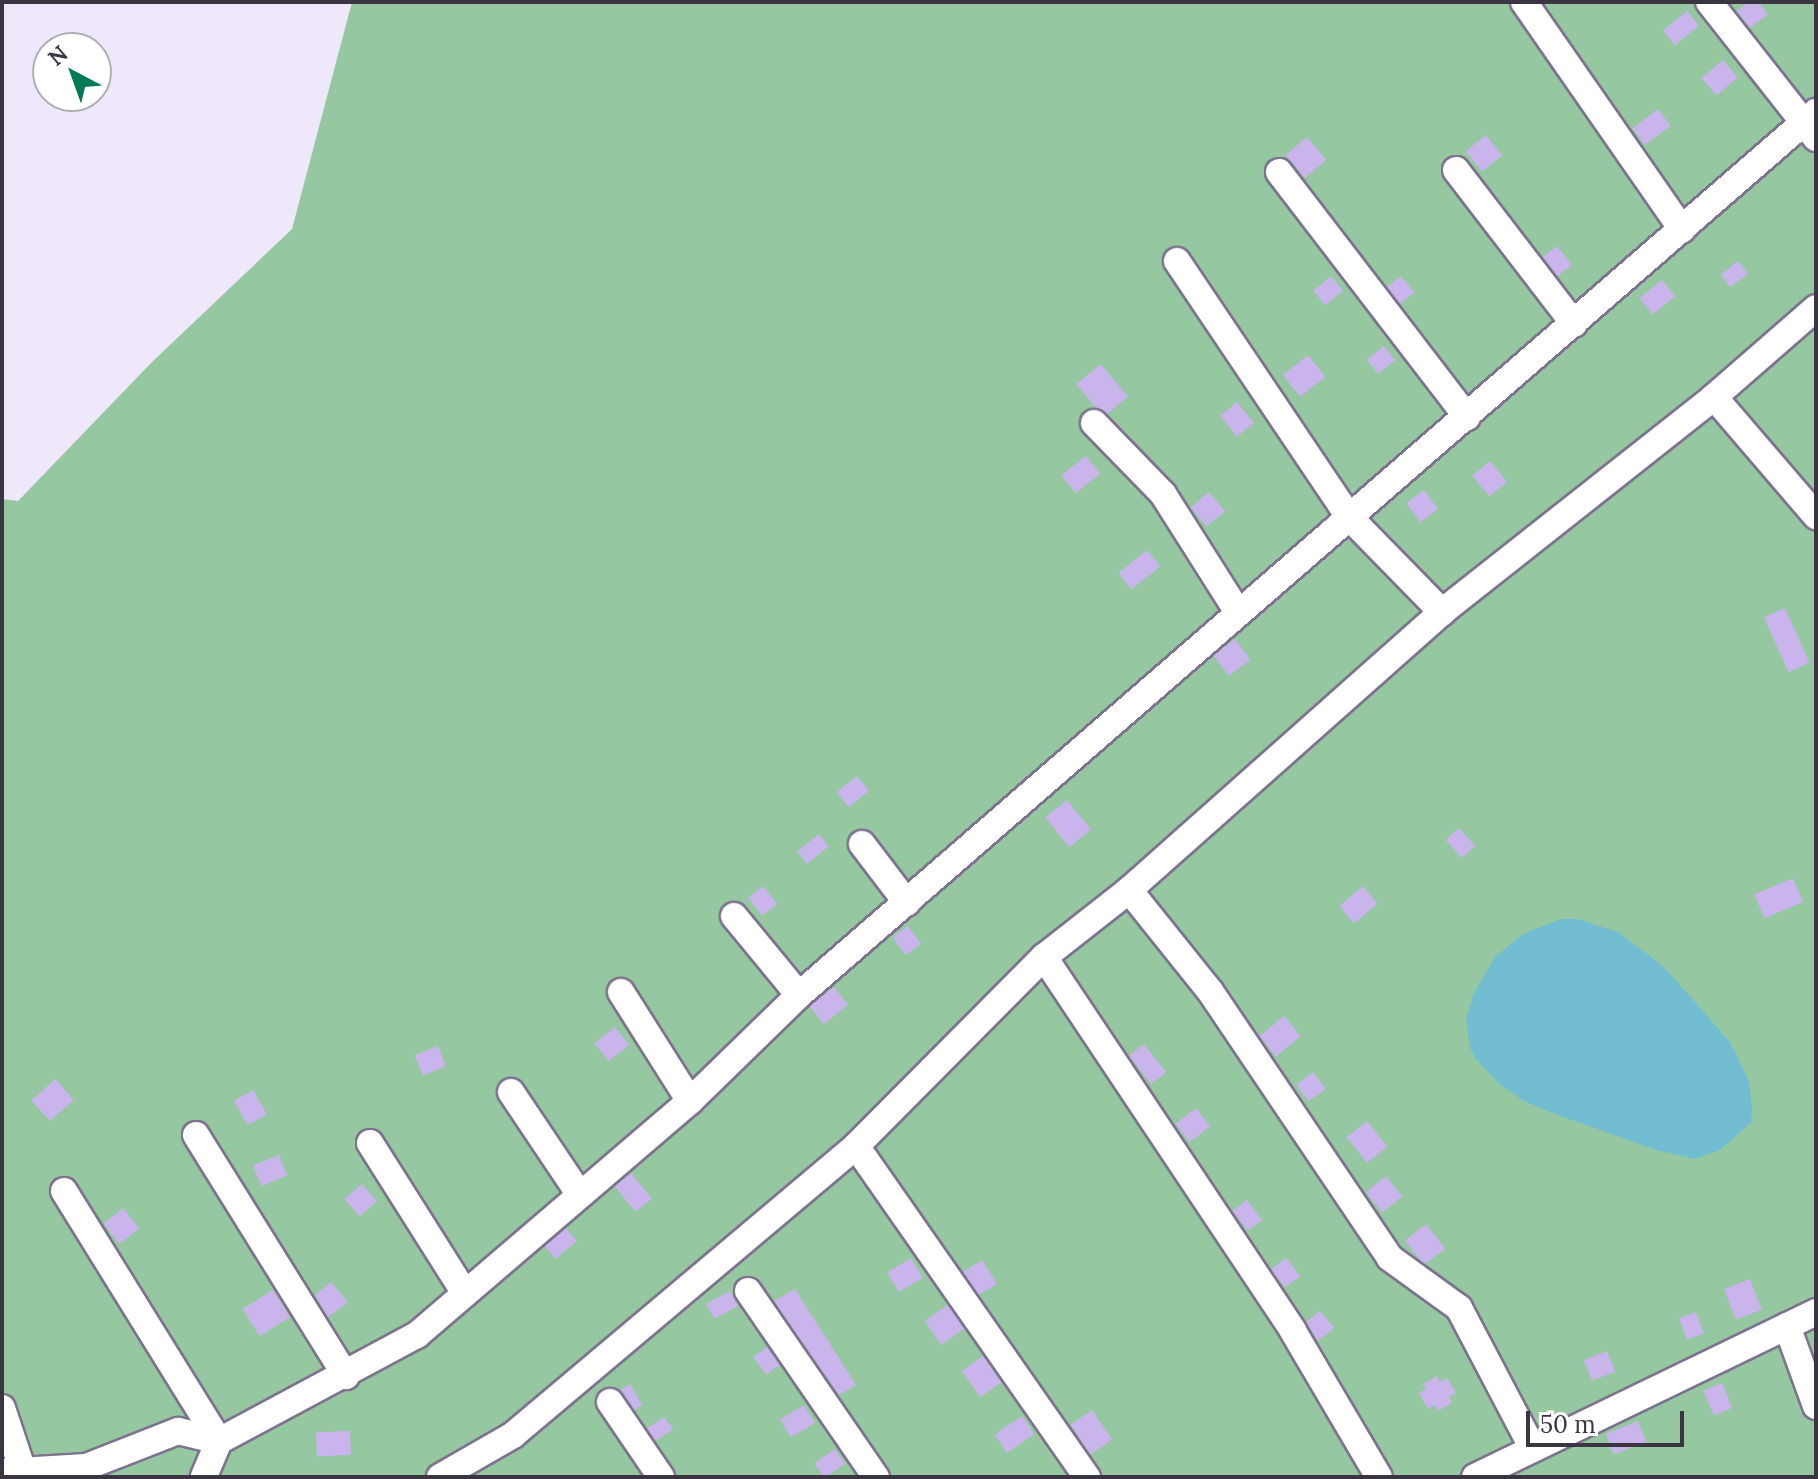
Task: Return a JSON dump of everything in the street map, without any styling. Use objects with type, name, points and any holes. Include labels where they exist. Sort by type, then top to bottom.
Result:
[{"type":"street","points":[[1524,2],[1682,229]]},
{"type":"street","points":[[204,1477],[219,1441],[346,1376],[417,1335],[690,1101],[799,995],[1238,612],[1682,229],[1812,124],[1709,2]]},
{"type":"street","points":[[1456,170],[1574,324]]},
{"type":"street","points":[[1279,172],[1467,417]]},
{"type":"street","points":[[1177,261],[1350,518],[1442,612]]},
{"type":"street","points":[[440,1477],[513,1435],[856,1146],[1044,957],[1129,890],[1442,612],[1714,397],[1816,308]]},
{"type":"street","points":[[1714,397],[1816,516]]},
{"type":"street","points":[[1094,423],[1163,494],[1238,612]]},
{"type":"street","points":[[862,844],[907,903]]},
{"type":"street","points":[[1129,890],[1210,991],[1390,1258],[1459,1308],[1533,1449]]},
{"type":"street","points":[[734,916],[799,995]]},
{"type":"street","points":[[1044,957],[1293,1331],[1379,1477]]},
{"type":"street","points":[[621,992],[690,1101]]},
{"type":"street","points":[[511,1092],[580,1195]]},
{"type":"street","points":[[196,1135],[346,1376]]},
{"type":"street","points":[[370,1143],[465,1293]]},
{"type":"street","points":[[856,1146],[1087,1477]]},
{"type":"street","points":[[64,1191],[219,1441]]},
{"type":"street","points":[[748,1291],[876,1477]]},
{"type":"street","points":[[1475,1477],[1816,1312]]},
{"type":"street","points":[[1787,1326],[1816,1406]]},
{"type":"street","points":[[610,1402],[661,1477]]},
{"type":"street","points":[[2,1408],[13,1472],[86,1467],[178,1431],[219,1441]]},
{"type":"green space","points":[[352,2],[1816,2],[1816,1477],[2,1477],[2,499],[18,501],[152,362],[292,229]]},
{"type":"water","points":[[1561,919],[1577,919],[1618,932],[1664,967],[1730,1042],[1749,1081],[1751,1123],[1720,1150],[1695,1159],[1656,1150],[1547,1111],[1522,1100],[1497,1082],[1476,1059],[1470,1048],[1466,1018],[1474,993],[1495,957],[1523,934]]},
{"type":"building","points":[[1748,2],[1758,2],[1768,14],[1750,28],[1737,11]]},
{"type":"building","points":[[1687,11],[1699,26],[1675,45],[1663,31]]},
{"type":"building","points":[[1723,60],[1738,78],[1716,96],[1702,78]]},
{"type":"building","points":[[1658,109],[1671,126],[1645,145],[1632,128]]},
{"type":"building","points":[[1486,135],[1502,155],[1482,172],[1466,151]]},
{"type":"building","points":[[1307,137],[1326,160],[1305,178],[1286,155]]},
{"type":"building","points":[[1557,246],[1572,265],[1558,276],[1543,257]]},
{"type":"building","points":[[1738,261],[1748,274],[1731,287],[1721,275]]},
{"type":"building","points":[[1331,276],[1343,291],[1325,305],[1313,290]]},
{"type":"building","points":[[1401,276],[1414,292],[1400,304],[1387,287]]},
{"type":"building","points":[[1662,280],[1675,296],[1653,315],[1639,298]]},
{"type":"building","points":[[1384,346],[1395,360],[1378,374],[1367,360]]},
{"type":"building","points":[[1308,355],[1325,377],[1300,397],[1283,375]]},
{"type":"building","points":[[1101,364],[1128,397],[1107,414],[1095,407],[1076,384]]},
{"type":"building","points":[[1237,402],[1254,423],[1237,437],[1220,416]]},
{"type":"building","points":[[1086,456],[1100,474],[1076,493],[1062,475]]},
{"type":"building","points":[[1490,461],[1507,482],[1489,496],[1472,475]]},
{"type":"building","points":[[1424,490],[1438,509],[1420,522],[1406,503]]},
{"type":"building","points":[[1209,492],[1225,511],[1207,527],[1191,507]]},
{"type":"building","points":[[1147,550],[1160,566],[1131,590],[1118,573]]},
{"type":"building","points":[[1785,608],[1809,663],[1788,672],[1764,617]]},
{"type":"building","points":[[1235,639],[1251,660],[1229,676],[1213,655]]},
{"type":"building","points":[[857,776],[869,791],[849,807],[837,792]]},
{"type":"building","points":[[1067,800],[1091,830],[1069,847],[1045,818]]},
{"type":"building","points":[[1459,828],[1475,846],[1462,858],[1446,840]]},
{"type":"building","points":[[819,834],[829,847],[807,864],[797,851]]},
{"type":"building","points":[[1793,878],[1803,902],[1764,918],[1754,894]]},
{"type":"building","points":[[763,886],[777,904],[762,916],[748,898]]},
{"type":"building","points":[[1363,886],[1378,904],[1354,924],[1339,906]]},
{"type":"building","points":[[908,926],[921,944],[906,955],[893,937]]},
{"type":"building","points":[[834,987],[848,1005],[824,1024],[810,1006]]},
{"type":"building","points":[[1284,1016],[1301,1036],[1276,1056],[1259,1037]]},
{"type":"building","points":[[615,1027],[629,1045],[609,1061],[595,1043]]},
{"type":"building","points":[[1144,1044],[1166,1072],[1151,1084],[1129,1056]]},
{"type":"building","points":[[438,1046],[446,1067],[423,1075],[415,1055]]},
{"type":"building","points":[[1313,1072],[1326,1089],[1309,1101],[1296,1085]]},
{"type":"building","points":[[55,1079],[74,1100],[50,1121],[31,1100]]},
{"type":"building","points":[[253,1090],[267,1114],[248,1125],[234,1101]]},
{"type":"building","points":[[1196,1108],[1210,1126],[1190,1142],[1176,1124]]},
{"type":"building","points":[[1367,1121],[1387,1147],[1367,1163],[1347,1137]]},
{"type":"building","points":[[279,1155],[287,1175],[261,1186],[253,1165]]},
{"type":"building","points":[[631,1173],[652,1199],[635,1212],[615,1186]]},
{"type":"building","points":[[1386,1176],[1402,1196],[1382,1213],[1366,1192]]},
{"type":"building","points":[[362,1184],[377,1201],[360,1216],[345,1199]]},
{"type":"building","points":[[1247,1200],[1262,1220],[1248,1231],[1233,1211]]},
{"type":"building","points":[[123,1208],[139,1228],[120,1244],[104,1224]]},
{"type":"building","points":[[1426,1224],[1445,1248],[1424,1265],[1405,1241]]},
{"type":"building","points":[[566,1228],[577,1241],[555,1259],[545,1246]]},
{"type":"building","points":[[911,1258],[923,1278],[899,1292],[887,1272]]},
{"type":"building","points":[[1286,1258],[1300,1276],[1285,1288],[1271,1270]]},
{"type":"building","points":[[982,1260],[997,1284],[978,1295],[963,1272]]},
{"type":"building","points":[[1750,1279],[1762,1310],[1736,1320],[1724,1289]]},
{"type":"building","points":[[331,1282],[348,1302],[328,1317],[315,1295]]},
{"type":"building","points":[[795,1289],[856,1385],[839,1395],[774,1301]]},
{"type":"building","points":[[273,1290],[290,1317],[259,1336],[242,1309]]},
{"type":"building","points":[[730,1291],[738,1306],[714,1319],[706,1304]]},
{"type":"building","points":[[948,1305],[964,1329],[941,1345],[925,1321]]},
{"type":"building","points":[[1320,1311],[1334,1328],[1318,1341],[1306,1322]]},
{"type":"building","points":[[1696,1312],[1704,1334],[1687,1340],[1679,1318]]},
{"type":"building","points":[[767,1347],[780,1365],[766,1375],[753,1357]]},
{"type":"building","points":[[1607,1351],[1615,1371],[1592,1381],[1584,1360]]},
{"type":"building","points":[[983,1356],[1001,1382],[980,1397],[962,1371]]},
{"type":"building","points":[[1437,1376],[1440,1382],[1447,1378],[1456,1393],[1449,1397],[1452,1403],[1438,1411],[1435,1405],[1428,1409],[1419,1393],[1426,1389],[1423,1384]]},
{"type":"building","points":[[1722,1383],[1732,1408],[1714,1416],[1703,1390]]},
{"type":"building","points":[[630,1384],[642,1405],[634,1410],[620,1390]]},
{"type":"building","points":[[804,1405],[815,1423],[791,1437],[780,1419]]},
{"type":"building","points":[[1092,1410],[1112,1440],[1091,1454],[1070,1425]]},
{"type":"building","points":[[1022,1416],[1034,1434],[1007,1453],[995,1434]]},
{"type":"building","points":[[665,1417],[673,1430],[655,1441],[647,1428]]},
{"type":"building","points":[[1638,1421],[1646,1441],[1614,1455],[1606,1434]]},
{"type":"building","points":[[350,1431],[351,1455],[317,1456],[316,1432]]},
{"type":"building","points":[[835,1449],[845,1464],[824,1477],[814,1463]]}]
